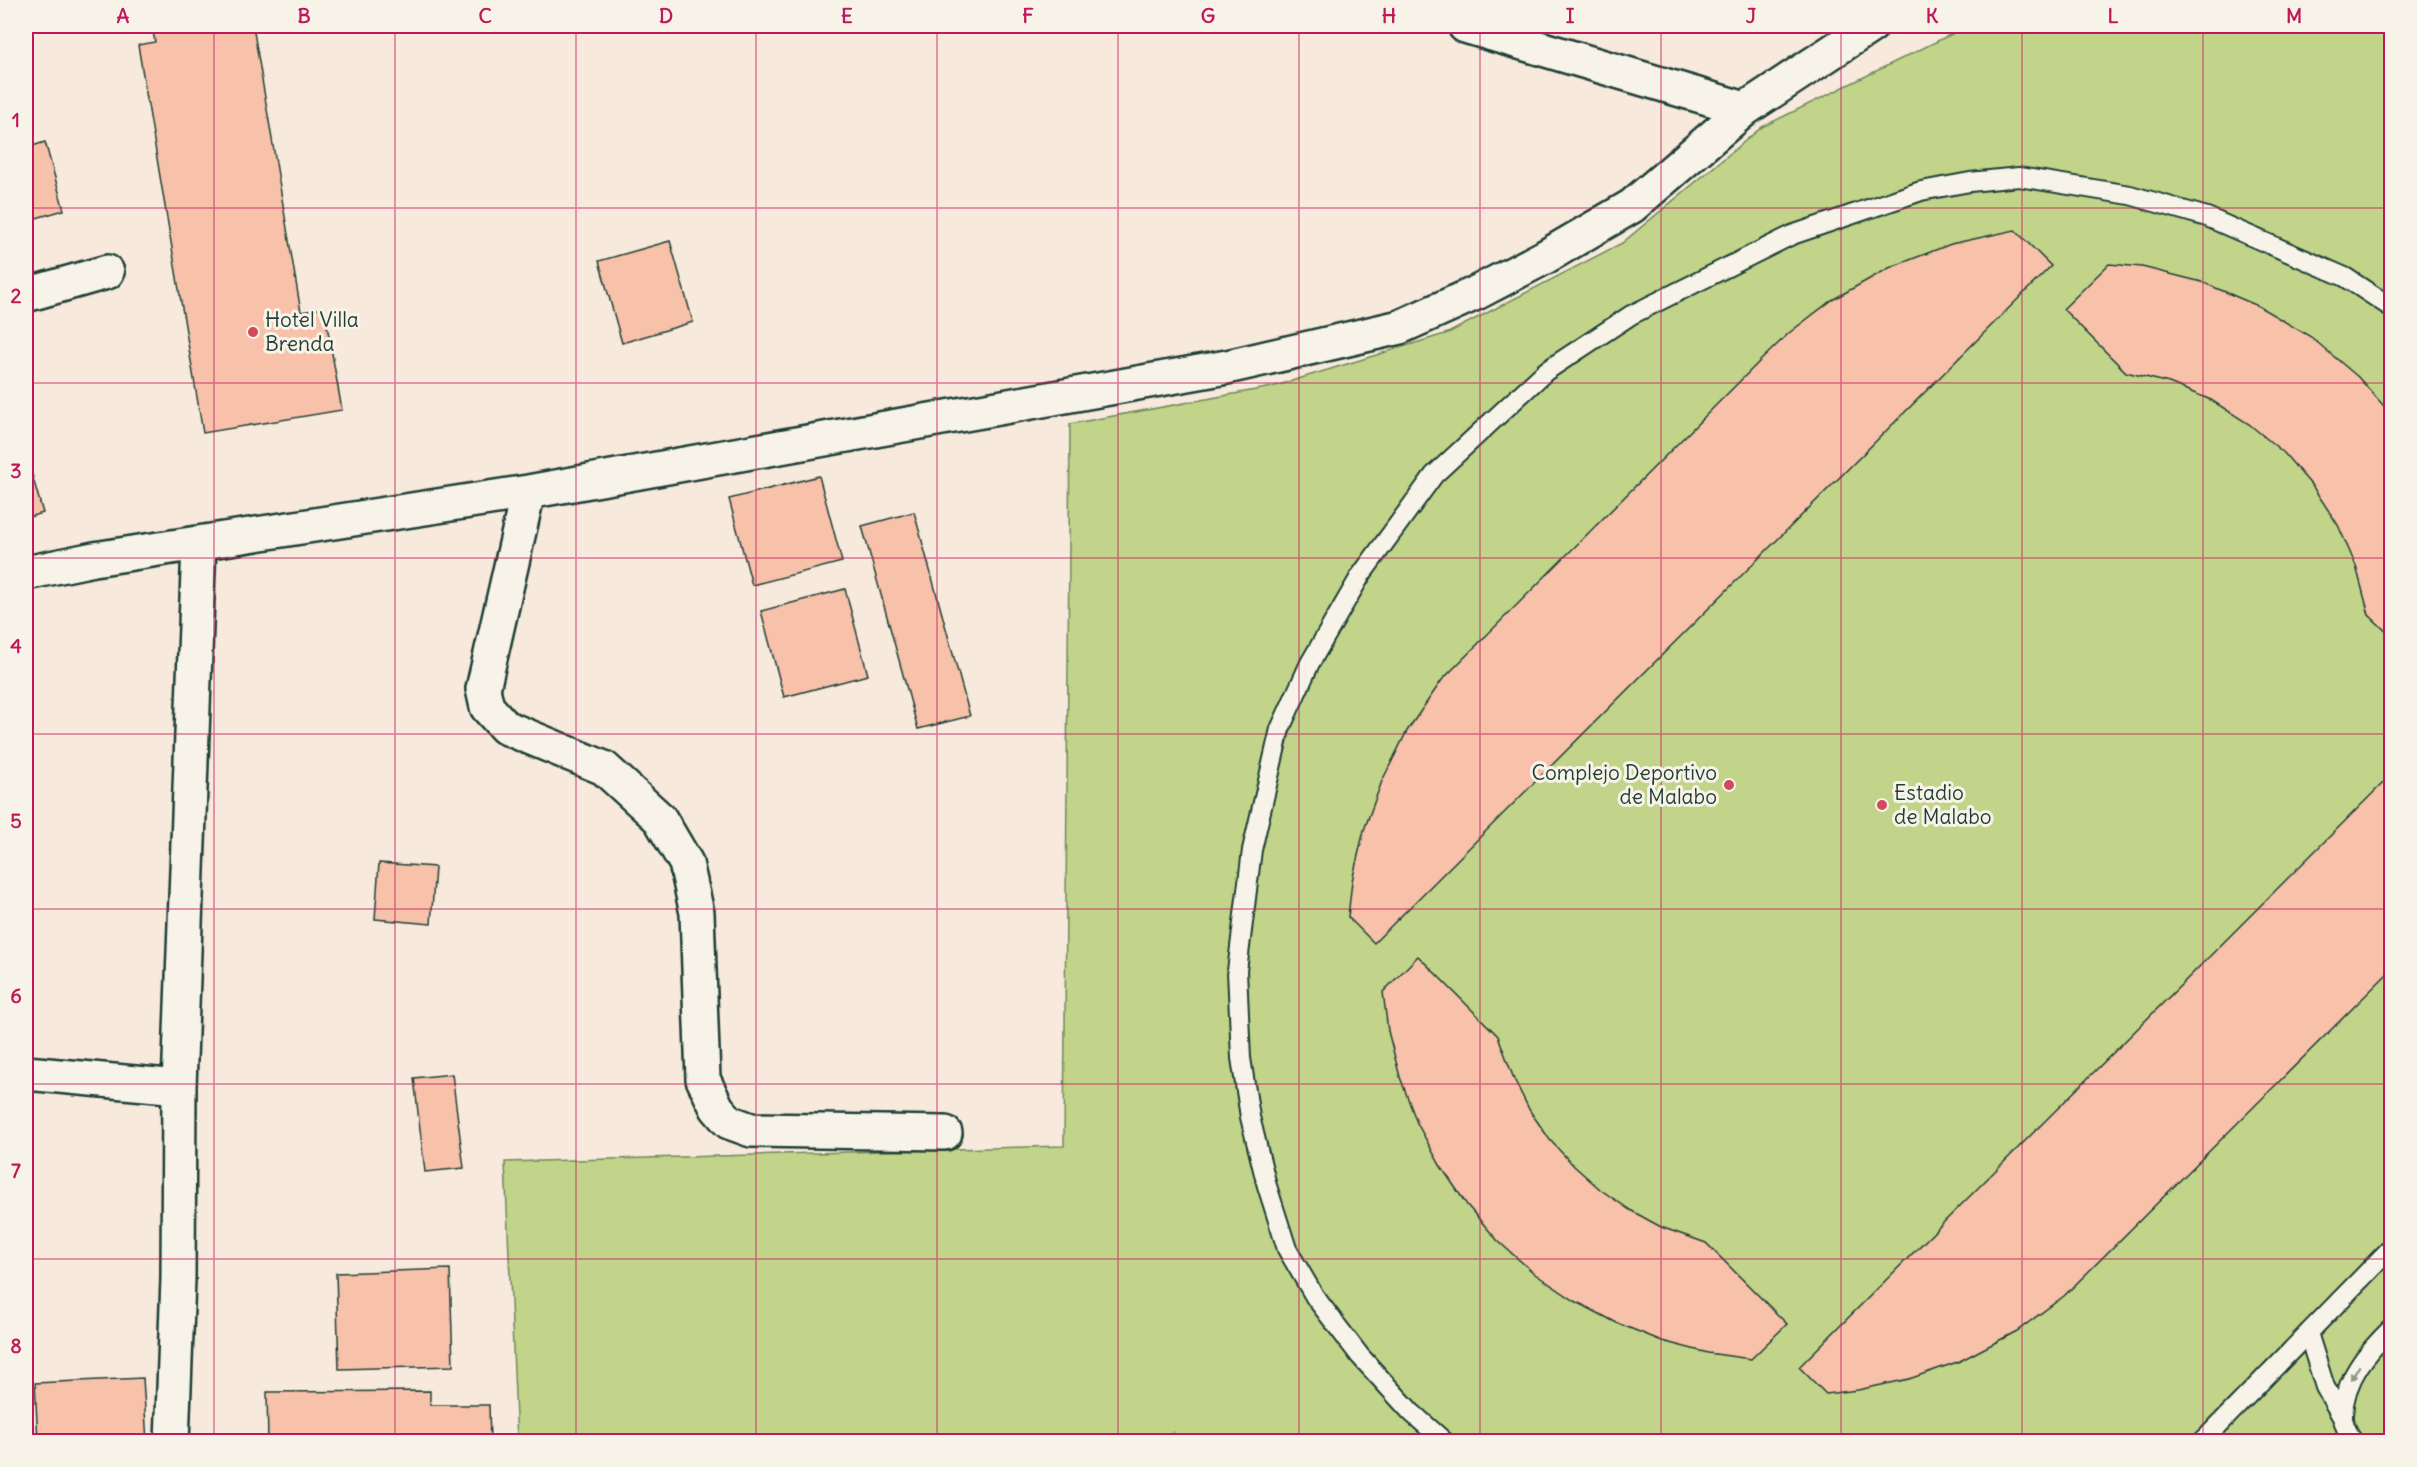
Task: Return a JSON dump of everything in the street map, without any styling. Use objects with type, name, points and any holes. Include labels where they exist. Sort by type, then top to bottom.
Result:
[{"type":"street","points":[[1465,26],[1745,109]]},
{"type":"street","points":[[26,573],[94,559],[528,492],[1227,367],[1400,327],[1476,293],[1545,257],[1632,206],[1745,109],[1871,26]]},
{"type":"street","points":[[26,295],[107,272]]},
{"type":"street","points":[[528,492],[483,689],[487,707],[505,727],[604,768],[660,819],[686,863],[697,914],[703,1078],[717,1108],[729,1122],[751,1130],[945,1133]]},
{"type":"street","points":[[172,1442],[178,1280],[179,1087],[199,544]]},
{"type":"street","points":[[26,1073],[179,1087]]},
{"type":"lane","points":[[1445,1442],[1411,1412],[1360,1356],[1316,1298],[1287,1249],[1267,1186],[1250,1117],[1241,1059],[1236,971],[1252,850],[1280,729],[1310,663],[1361,575],[1434,475],[1546,371],[1631,315],[1792,235],[1921,191],[1970,182],[2019,177],[2130,195],[2207,217],[2345,277],[2391,308]]},
{"type":"lane","points":[[2202,1442],[2391,1248]]},
{"type":"lane","points":[[2342,1417],[2351,1377],[2376,1343],[2391,1328]]},
{"type":"lane","points":[[2308,1333],[2325,1388],[2353,1442]]},
{"type":"green space","name":"Complejo Deportivo de Malabo","points":[[1968,26],[2391,26],[2391,1441],[1166,1441],[1174,1431],[1164,1442],[517,1441],[505,1162],[1064,1146],[1070,424],[1272,387],[1448,333],[1622,243],[1762,127]]},
{"type":"building","points":[[152,26],[235,26],[235,29],[253,26],[301,312],[324,308],[342,410],[203,433],[138,45],[155,42]]},
{"type":"building","points":[[45,142],[64,210],[26,221],[26,148]]},
{"type":"building","points":[[2015,230],[2051,266],[1374,943],[1348,917],[1352,881],[1364,830],[1382,781],[1407,731],[1442,680],[1789,333],[1832,300],[1889,268],[1951,244]]},
{"type":"building","points":[[670,241],[693,322],[622,343],[599,261]]},
{"type":"building","points":[[2109,264],[2142,267],[2202,282],[2258,306],[2311,337],[2358,377],[2392,415],[2392,637],[2369,615],[2356,566],[2338,525],[2313,487],[2284,453],[2249,424],[2211,400],[2169,383],[2126,372],[2063,309]]},
{"type":"building","points":[[26,454],[43,513],[26,518]]},
{"type":"building","points":[[819,476],[842,562],[752,585],[729,499]]},
{"type":"building","points":[[914,512],[970,716],[918,729],[862,526]]},
{"type":"building","points":[[845,589],[868,675],[784,697],[761,611]]},
{"type":"building","points":[[2392,774],[2392,969],[2064,1296],[2017,1331],[1960,1361],[1909,1379],[1826,1394],[1799,1367]]},
{"type":"building","points":[[379,863],[435,867],[431,924],[375,919]]},
{"type":"building","points":[[1418,956],[1498,1036],[1514,1079],[1530,1111],[1550,1140],[1574,1166],[1601,1190],[1630,1210],[1661,1227],[1706,1243],[1787,1324],[1751,1359],[1708,1353],[1662,1341],[1617,1323],[1575,1301],[1535,1274],[1498,1241],[1467,1205],[1440,1165],[1417,1123],[1400,1077],[1388,1031],[1383,992]]},
{"type":"building","points":[[452,1074],[464,1168],[425,1172],[414,1078]]},
{"type":"building","points":[[450,1269],[453,1366],[339,1369],[336,1273]]},
{"type":"building","points":[[143,1378],[147,1442],[38,1442],[35,1383]]},
{"type":"building","points":[[430,1391],[430,1405],[489,1405],[490,1442],[268,1442],[267,1392]]},
{"type":"place","name":"Hotel Villa Brenda","points":[[253,332]]},
{"type":"place","name":"Complejo Deportivo de Malabo","points":[[1729,785]]},
{"type":"place","name":"Estadio de Malabo","points":[[1882,805]]}]
